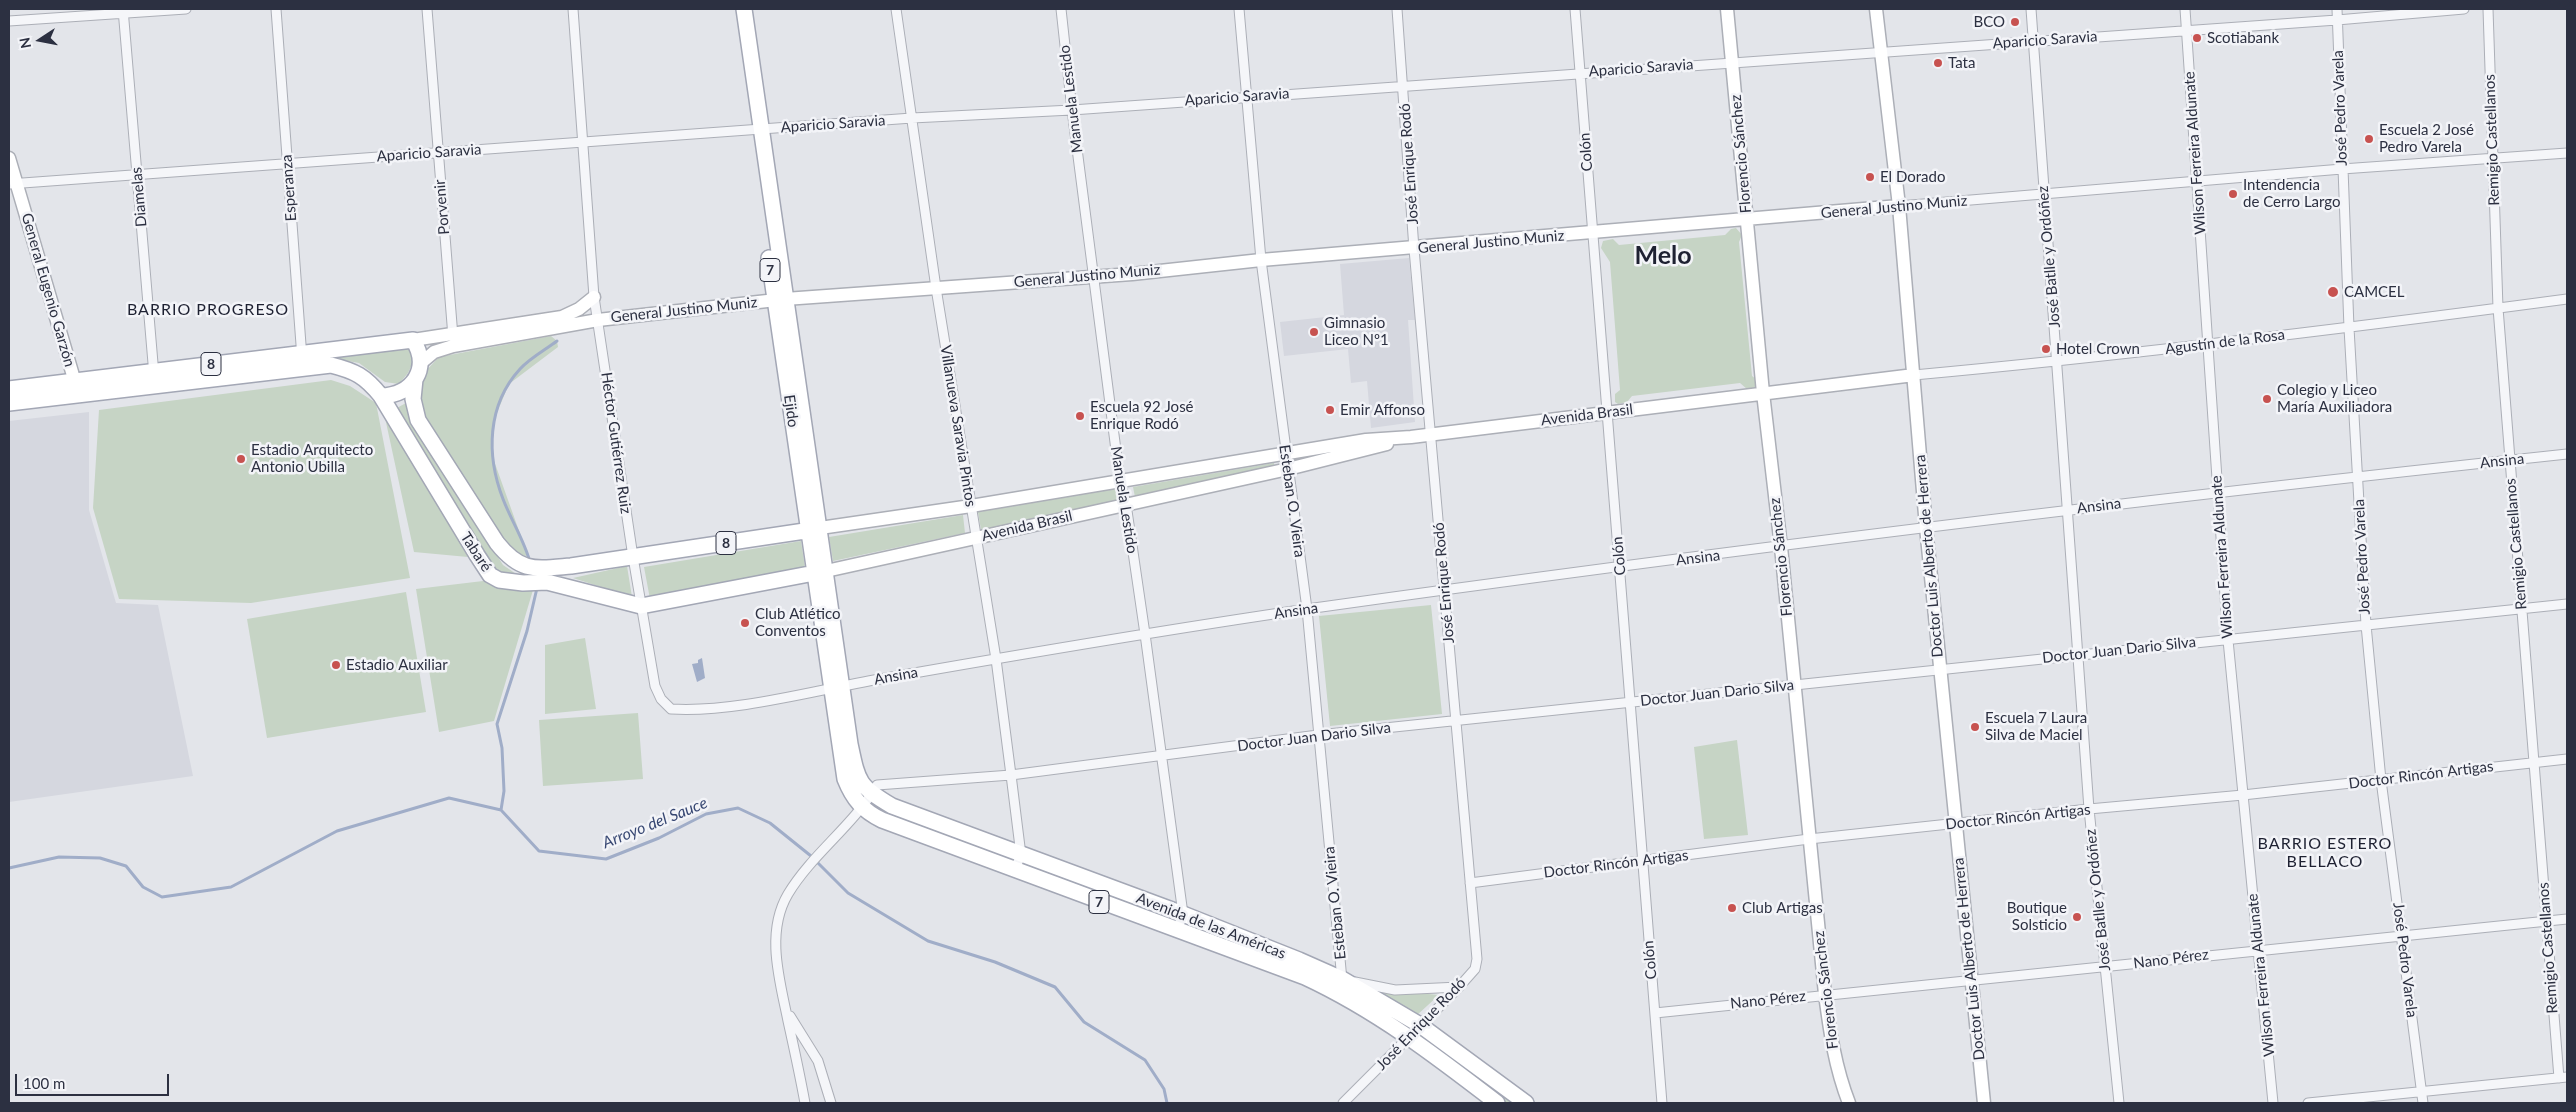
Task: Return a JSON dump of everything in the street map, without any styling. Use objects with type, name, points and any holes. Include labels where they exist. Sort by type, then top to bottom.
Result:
[{"type":"main road","name":"Ejido","points":[[734,9],[756,130],[837,686],[845,779],[852,796],[862,808]]},
{"type":"main road","name":"Ejido","points":[[744,9],[756,130]]},
{"type":"main road","name":"8","points":[[9,389],[77,387],[154,378],[302,360],[413,340]]},
{"type":"main road","points":[[413,340],[420,352],[421,363]]},
{"type":"main road","name":"8","points":[[302,360],[330,364],[351,370],[368,380],[381,396]]},
{"type":"main road","name":"8","points":[[415,379],[421,363]]},
{"type":"main road","name":"Tabaré","points":[[415,379],[413,399],[418,420],[510,559],[547,575],[641,606]]},
{"type":"main road","points":[[381,396],[395,396],[407,389],[415,379]]},
{"type":"main road","name":"8","points":[[9,403],[77,387]]},
{"type":"main road","name":"Tabaré","points":[[381,396],[490,575],[499,580],[523,583],[547,575],[633,557]]},
{"type":"main road","name":"Avenida Brasil","points":[[633,557],[814,529]]},
{"type":"main road","name":"Avenida Brasil","points":[[641,606],[820,572]]},
{"type":"main road","name":"Ejido","points":[[837,686],[856,775],[862,785],[872,794]]},
{"type":"main road","name":"Avenida de las Américas","points":[[872,794],[892,806],[1182,914],[1299,960],[1415,1031],[1526,1103]]},
{"type":"main road","name":"Avenida de las Américas","points":[[862,808],[882,820],[1014,871],[1305,977],[1340,986]]},
{"type":"main road","name":"Avenida de las Américas","points":[[1415,1031],[1497,1103]]},
{"type":"street","points":[[9,21],[123,11],[186,9]]},
{"type":"street","name":"Esperanza","points":[[276,9],[302,360]]},
{"type":"street","name":"Porvenir","points":[[427,9],[453,340]]},
{"type":"street","name":"Héctor Gutiérrez Ruiz","points":[[573,9],[594,297],[633,557],[655,686],[661,699],[671,709],[699,711],[837,686]]},
{"type":"street","name":"Villanueva Saravia Pintos","points":[[896,9],[936,288],[996,659],[1021,855]]},
{"type":"street","name":"Manuela Lestido","points":[[1061,9],[1072,110],[1120,481],[1126,504],[1145,634],[1182,914],[1177,931]]},
{"type":"street","name":"Esteban O. Vieira","points":[[1239,9],[1261,260],[1285,454],[1307,609],[1340,986]]},
{"type":"street","name":"José Enrique Rodó","points":[[1343,1103],[1459,987],[1475,969],[1477,960],[1414,249],[1396,9]]},
{"type":"street","name":"Colón","points":[[1575,9],[1621,567],[1662,1103]]},
{"type":"street","name":"Florencio Sánchez","points":[[1727,9],[1763,393],[1782,547],[1825,994],[1831,1045],[1839,1078],[1849,1103]]},
{"type":"street","name":"Doctor Luis Alberto de Herrera","points":[[1876,9],[1898,206],[1926,527],[1970,980],[1984,1103]]},
{"type":"street","name":"José Batlle y Ordóñez","points":[[2031,9],[2089,809],[2119,1103]]},
{"type":"street","name":"Wilson Ferreira Aldunate","points":[[2185,9],[2195,182],[2210,344],[2217,492],[2228,640],[2273,1103]]},
{"type":"street","name":"José Pedro Varela","points":[[2337,9],[2349,328],[2366,625],[2381,780],[2423,1103]]},
{"type":"street","name":"Aparicio Saravia","points":[[13,183],[912,118],[1072,110],[1403,84],[2337,20],[2464,9]]},
{"type":"street","name":"Remigio Castellanos","points":[[2488,9],[2498,308],[2521,609],[2536,762],[2545,920],[2563,1078]]},
{"type":"street","name":"Diamelas","points":[[123,11],[154,378]]},
{"type":"street","name":"General Justino Muniz","points":[[413,340],[453,340],[598,320],[780,300],[1094,277],[1261,260],[1414,249],[1898,206],[2567,152]]},
{"type":"street","name":"General Eugenio Garzón","points":[[9,158],[13,183],[77,387]]},
{"type":"street","name":"General Justino Muniz","points":[[421,363],[453,340],[562,317],[579,309],[594,297]]},
{"type":"street","name":"Agustín de la Rosa","points":[[1763,393],[1914,375],[2058,362],[2349,328],[2567,298]]},
{"type":"street","name":"Avenida Brasil","points":[[814,529],[971,506],[1366,440],[1411,437],[1763,393]]},
{"type":"street","name":"Avenida Brasil","points":[[820,572],[1288,469],[1411,437]]},
{"type":"street","name":"Ansina","points":[[837,686],[1145,634],[1307,609],[1926,527],[2217,492],[2567,454]]},
{"type":"street","name":"Doctor Juan Dario Silva","points":[[872,794],[877,785],[1011,775],[1318,735],[1456,722],[1940,668],[2567,604]]},
{"type":"street","name":"Doctor Rincón Artigas","points":[[1470,883],[1809,839],[2089,809],[2243,795],[2567,759]]},
{"type":"street","points":[[805,1103],[776,967],[777,927],[787,895],[805,870],[862,808],[872,794]]},
{"type":"street","points":[[1014,871],[1021,855]]},
{"type":"street","name":"Nano Pérez","points":[[1655,1013],[1825,994],[2105,967],[2258,949],[2567,919]]},
{"type":"street","points":[[1340,986],[1395,990],[1432,990],[1459,987]]},
{"type":"street","points":[[786,1010],[818,1061],[830,1103]]},
{"type":"street","points":[[2308,1103],[2563,1078]]},
{"type":"shaded area","points":[[1409,258],[1415,320],[1408,320],[1415,422],[1371,428],[1367,381],[1351,383],[1348,349],[1284,356],[1280,322],[1344,315],[1340,264]]},
{"type":"shaded area","points":[[89,412],[89,510],[116,603],[158,605],[193,776],[9,802],[9,421]]},
{"type":"green space","points":[[1736,228],[1742,235],[1739,242],[1752,376],[1756,379],[1756,387],[1747,389],[1740,383],[1632,396],[1627,402],[1618,404],[1615,402],[1615,394],[1620,390],[1610,262],[1601,248],[1603,241],[1613,239],[1619,245],[1725,235],[1731,229]]},
{"type":"green space","points":[[551,336],[557,341],[558,347],[509,384],[493,422],[493,458],[528,556],[513,555],[426,423],[420,403],[423,374],[439,357]]},
{"type":"green space","points":[[409,346],[414,360],[408,373],[399,384],[385,382],[359,363],[321,356]]},
{"type":"green space","name":"Estadio Arquitecto Antonio Ubilla","points":[[331,380],[350,386],[376,403],[410,578],[251,603],[119,599],[93,508],[99,410]]},
{"type":"green space","points":[[406,403],[453,486],[503,565],[522,578],[495,573],[395,409]]},
{"type":"green space","points":[[384,413],[468,557],[414,552]]},
{"type":"green space","points":[[1274,463],[1275,468],[1135,497],[1133,487]]},
{"type":"green space","points":[[1116,489],[1119,501],[981,530],[978,512]]},
{"type":"green space","points":[[963,515],[965,533],[833,561],[829,537]]},
{"type":"green space","points":[[801,541],[805,567],[650,599],[644,567]]},
{"type":"green space","points":[[627,566],[632,597],[573,578]]},
{"type":"green space","points":[[483,581],[524,590],[533,590],[494,721],[439,732],[416,589]]},
{"type":"green space","name":"Estadio Auxiliar","points":[[406,592],[426,712],[267,738],[247,619]]},
{"type":"green space","points":[[1431,605],[1442,714],[1330,726],[1319,616]]},
{"type":"green space","points":[[585,638],[596,709],[545,714],[545,645]]},
{"type":"green space","points":[[638,713],[643,779],[543,786],[539,720]]},
{"type":"green space","points":[[1737,740],[1748,835],[1704,839],[1694,747]]},
{"type":"green space","points":[[1366,988],[1439,995],[1416,1016]]},
{"type":"green space","points":[[1419,1032],[1517,1103],[1502,1103],[1414,1036]]},
{"type":"water","points":[[702,658],[705,678],[697,682],[692,664],[698,663],[698,660]]},
{"type":"waterway","points":[[530,562],[497,482],[492,448],[493,431],[501,398],[509,383],[524,365],[557,341]]},
{"type":"waterway","points":[[501,810],[504,791],[502,748],[497,724],[527,631],[537,588]]},
{"type":"waterway","name":"Arroyo del Sauce","points":[[9,868],[59,857],[100,858],[126,866],[143,887],[162,897],[231,887],[337,831],[449,798],[501,810],[539,851],[606,859],[659,838],[706,814],[738,808],[770,823],[811,856],[848,893],[928,941],[995,962],[1055,987],[1084,1022],[1145,1060],[1164,1089],[1167,1103]]},
{"type":"place","name":"BCO","points":[[2015,22]]},
{"type":"place","name":"Scotiabank","points":[[2197,38]]},
{"type":"place","name":"Tata","points":[[1938,63]]},
{"type":"place","name":"Escuela 2 José Pedro Varela","points":[[2369,139]]},
{"type":"place","name":"El Dorado","points":[[1870,177]]},
{"type":"place","name":"Intendencia de Cerro Largo","points":[[2233,194]]},
{"type":"place","name":"CAMCEL","points":[[2333,292]]},
{"type":"place","name":"Gimnasio Liceo Nº1","points":[[1314,332]]},
{"type":"place","name":"Hotel Crown","points":[[2046,349]]},
{"type":"place","name":"Colegio y Liceo María Auxiliadora","points":[[2267,399]]},
{"type":"place","name":"Emir Affonso","points":[[1330,410]]},
{"type":"place","name":"Escuela 92 José Enrique Rodó","points":[[1080,416]]},
{"type":"place","name":"Estadio Arquitecto Antonio Ubilla","points":[[241,459]]},
{"type":"place","name":"Club Atlético Conventos","points":[[745,623]]},
{"type":"place","name":"Estadio Auxiliar","points":[[336,665]]},
{"type":"place","name":"Escuela 7 Laura Silva de Maciel","points":[[1975,727]]},
{"type":"place","name":"Club Artigas","points":[[1732,908]]},
{"type":"place","name":"Boutique Solsticio","points":[[2077,917]]},
{"type":"district","name":"Melo","points":[[1663,256]]},
{"type":"district","name":"BARRIO PROGRESO","points":[[208,310]]},
{"type":"district","name":"BARRIO ESTERO BELLACO","points":[[2325,853]]}]
